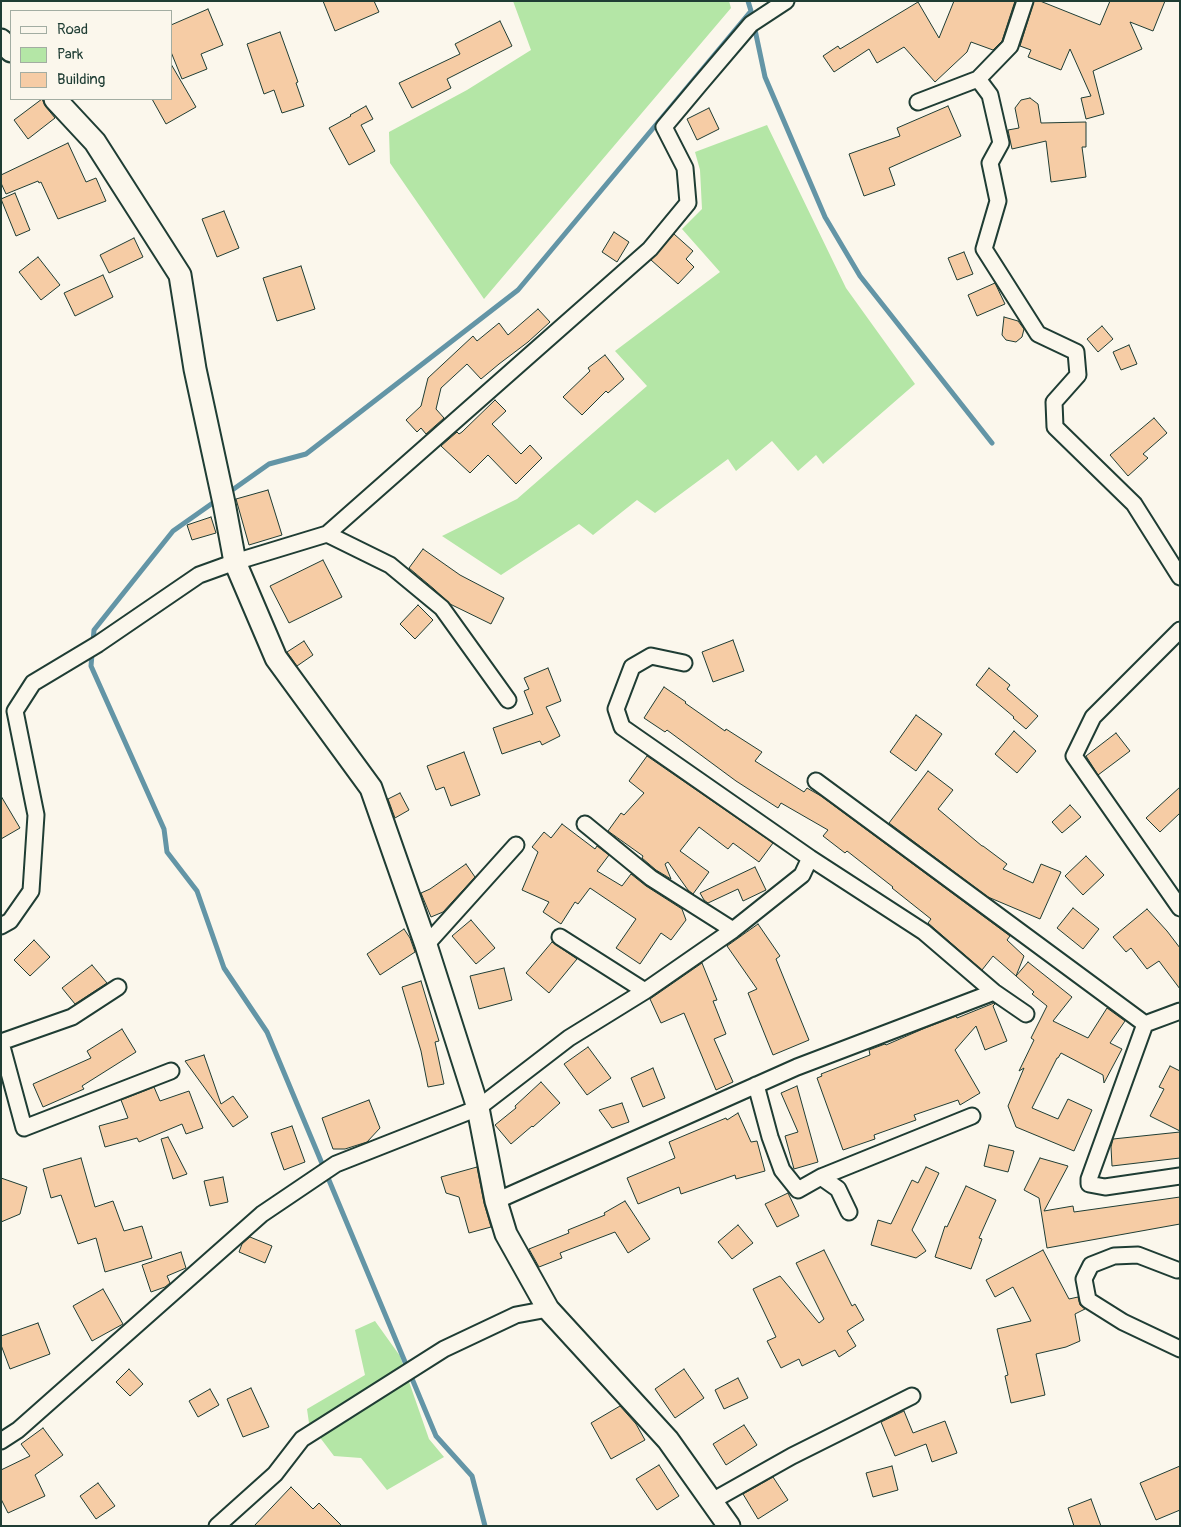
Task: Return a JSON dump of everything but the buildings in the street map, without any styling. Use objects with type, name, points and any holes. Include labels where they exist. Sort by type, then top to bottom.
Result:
[{"type":"street","points":[[1,926],[10,921],[31,892],[36,815],[15,711],[33,683],[93,647],[199,575],[327,534],[650,249],[688,203],[685,168],[664,127],[754,23],[786,1]]},
{"type":"street","points":[[918,102],[978,79],[1010,46],[1026,1]]},
{"type":"street","points":[[1,40],[10,50]]},
{"type":"street","points":[[978,79],[990,95],[1001,143],[990,162],[998,201],[984,249],[1038,334],[1076,352],[1078,375],[1054,402],[1055,427],[1134,504],[1180,577]]},
{"type":"street","points":[[56,100],[94,142],[180,275],[195,368],[235,562],[276,658],[371,788],[426,945],[478,1108],[496,1201],[506,1234],[548,1309],[668,1440],[729,1526]]},
{"type":"street","points":[[327,534],[390,565],[442,608],[508,700]]},
{"type":"street","points":[[1180,630],[1093,716],[1074,756],[1180,908]]},
{"type":"street","points":[[684,664],[651,656],[632,667],[616,709],[622,728],[810,858],[924,932],[994,992],[1026,1014]]},
{"type":"street","points":[[816,781],[1144,1024]]},
{"type":"street","points":[[584,824],[651,878],[733,930]]},
{"type":"street","points":[[426,945],[516,845]]},
{"type":"street","points":[[1,1441],[18,1430],[262,1214],[336,1164],[478,1108],[569,1038],[645,991],[733,930],[802,875],[810,858]]},
{"type":"street","points":[[560,937],[645,991]]},
{"type":"street","points":[[118,987],[72,1017],[1,1043],[24,1128],[171,1071]]},
{"type":"street","points":[[496,1201],[797,1067],[994,992]]},
{"type":"street","points":[[1144,1024],[1180,1011]]},
{"type":"street","points":[[1144,1024],[1089,1179],[1090,1184],[1105,1188],[1180,1176]]},
{"type":"street","points":[[756,1085],[770,1137],[782,1170],[798,1190],[821,1177],[972,1116]]},
{"type":"street","points":[[821,1177],[838,1189],[849,1212]]},
{"type":"street","points":[[1177,1270],[1138,1255],[1114,1256],[1091,1266],[1084,1279],[1088,1300],[1123,1322],[1180,1350]]},
{"type":"street","points":[[217,1526],[275,1474],[302,1439],[444,1349],[516,1315],[548,1309]]},
{"type":"street","points":[[712,1501],[792,1456],[912,1396]]},
{"type":"green space","points":[[513,1],[729,1],[731,8],[484,299],[390,163],[389,132],[467,90],[531,50]]},
{"type":"green space","points":[[767,125],[846,288],[915,384],[823,464],[816,455],[798,471],[772,441],[736,471],[728,459],[655,513],[637,500],[593,535],[579,524],[501,575],[442,536],[517,499],[647,386],[615,351],[720,272],[682,229],[702,209],[700,170],[695,152]]},
{"type":"green space","points":[[375,1321],[400,1356],[429,1439],[444,1457],[387,1490],[361,1458],[334,1456],[309,1423],[307,1409],[365,1375],[355,1330]]},
{"type":"waterway","points":[[228,493],[269,464],[306,454],[518,290],[751,11],[748,1]]},
{"type":"waterway","points":[[754,25],[765,77],[825,217],[860,276],[992,443]]},
{"type":"waterway","points":[[217,500],[173,531],[94,630],[91,666],[164,829],[167,852],[197,891],[224,968],[267,1032],[436,1436],[472,1476],[485,1526]]}]
